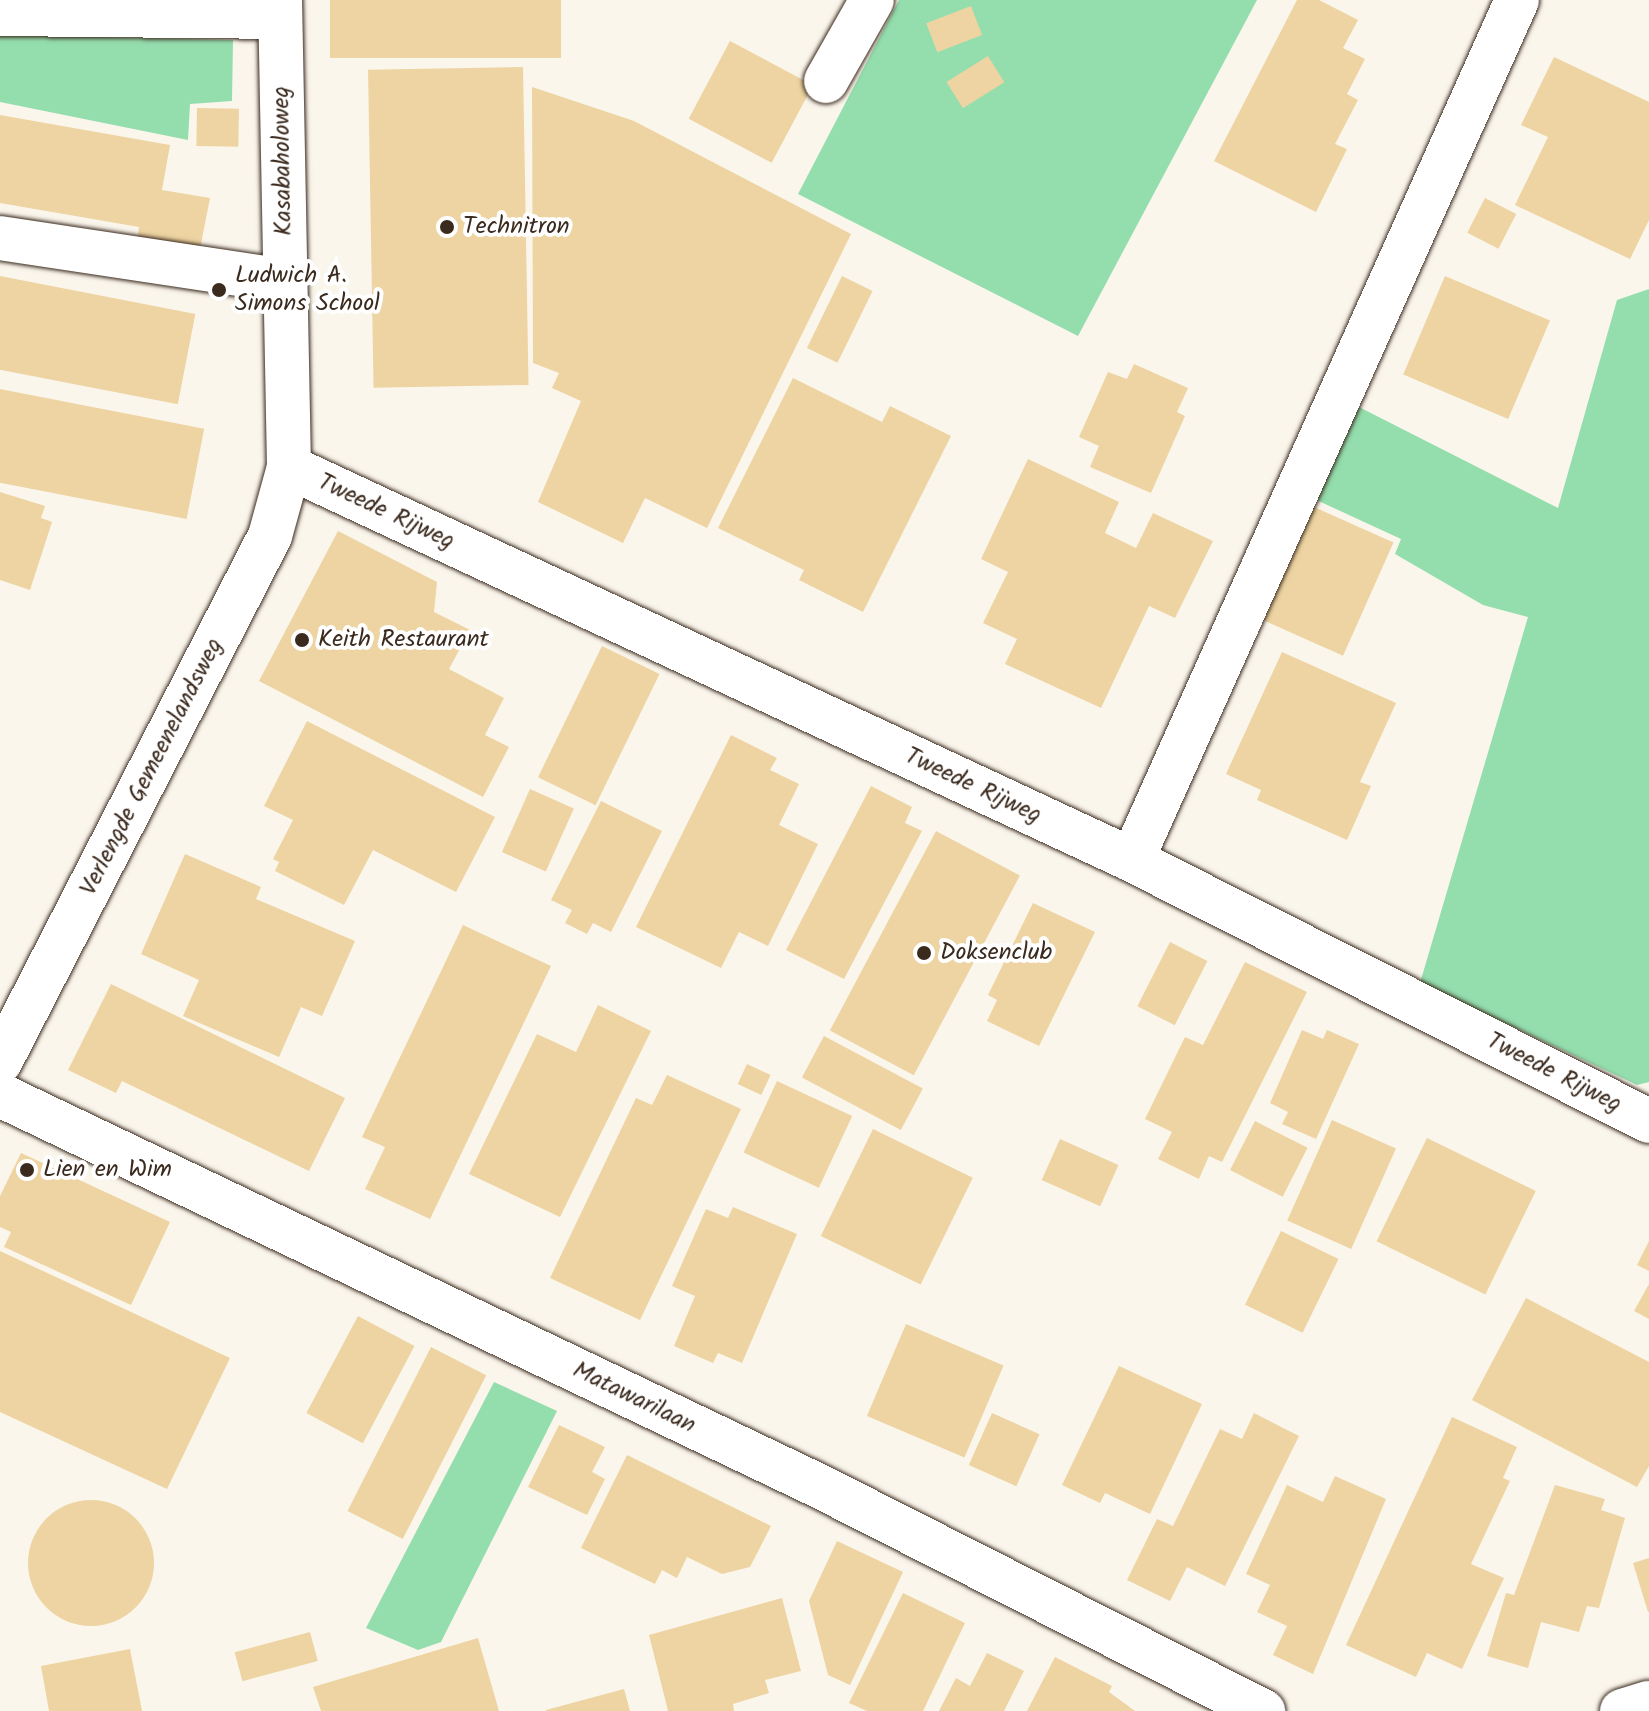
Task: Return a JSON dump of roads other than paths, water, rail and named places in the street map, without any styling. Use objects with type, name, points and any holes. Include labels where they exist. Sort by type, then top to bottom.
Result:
[{"type":"street","points":[[826,81],[872,0]]},
{"type":"street","points":[[1132,860],[1517,0]]},
{"type":"street","points":[[0,14],[280,8]]},
{"type":"street","name":"Kasabaholoweg","points":[[280,8],[289,467]]},
{"type":"street","points":[[0,238],[285,281]]},
{"type":"street","name":"Tweede Rijweg","points":[[289,467],[1132,860],[1648,1121]]},
{"type":"street","name":"Verlengde Gemeenelandsweg","points":[[0,1062],[270,536],[289,467]]},
{"type":"street","name":"Matawarilaan","points":[[0,1095],[821,1487],[1263,1711]]},
{"type":"street","points":[[1622,1711],[1649,1703]]},
{"type":"place","name":"Technitron","points":[[447,227]]},
{"type":"place","name":"Ludwich A. Simons School","points":[[219,290]]},
{"type":"place","name":"Keith Restaurant","points":[[302,640]]},
{"type":"place","name":"Doksenclub","points":[[924,953]]},
{"type":"place","name":"Lien en Wim","points":[[27,1170]]}]
